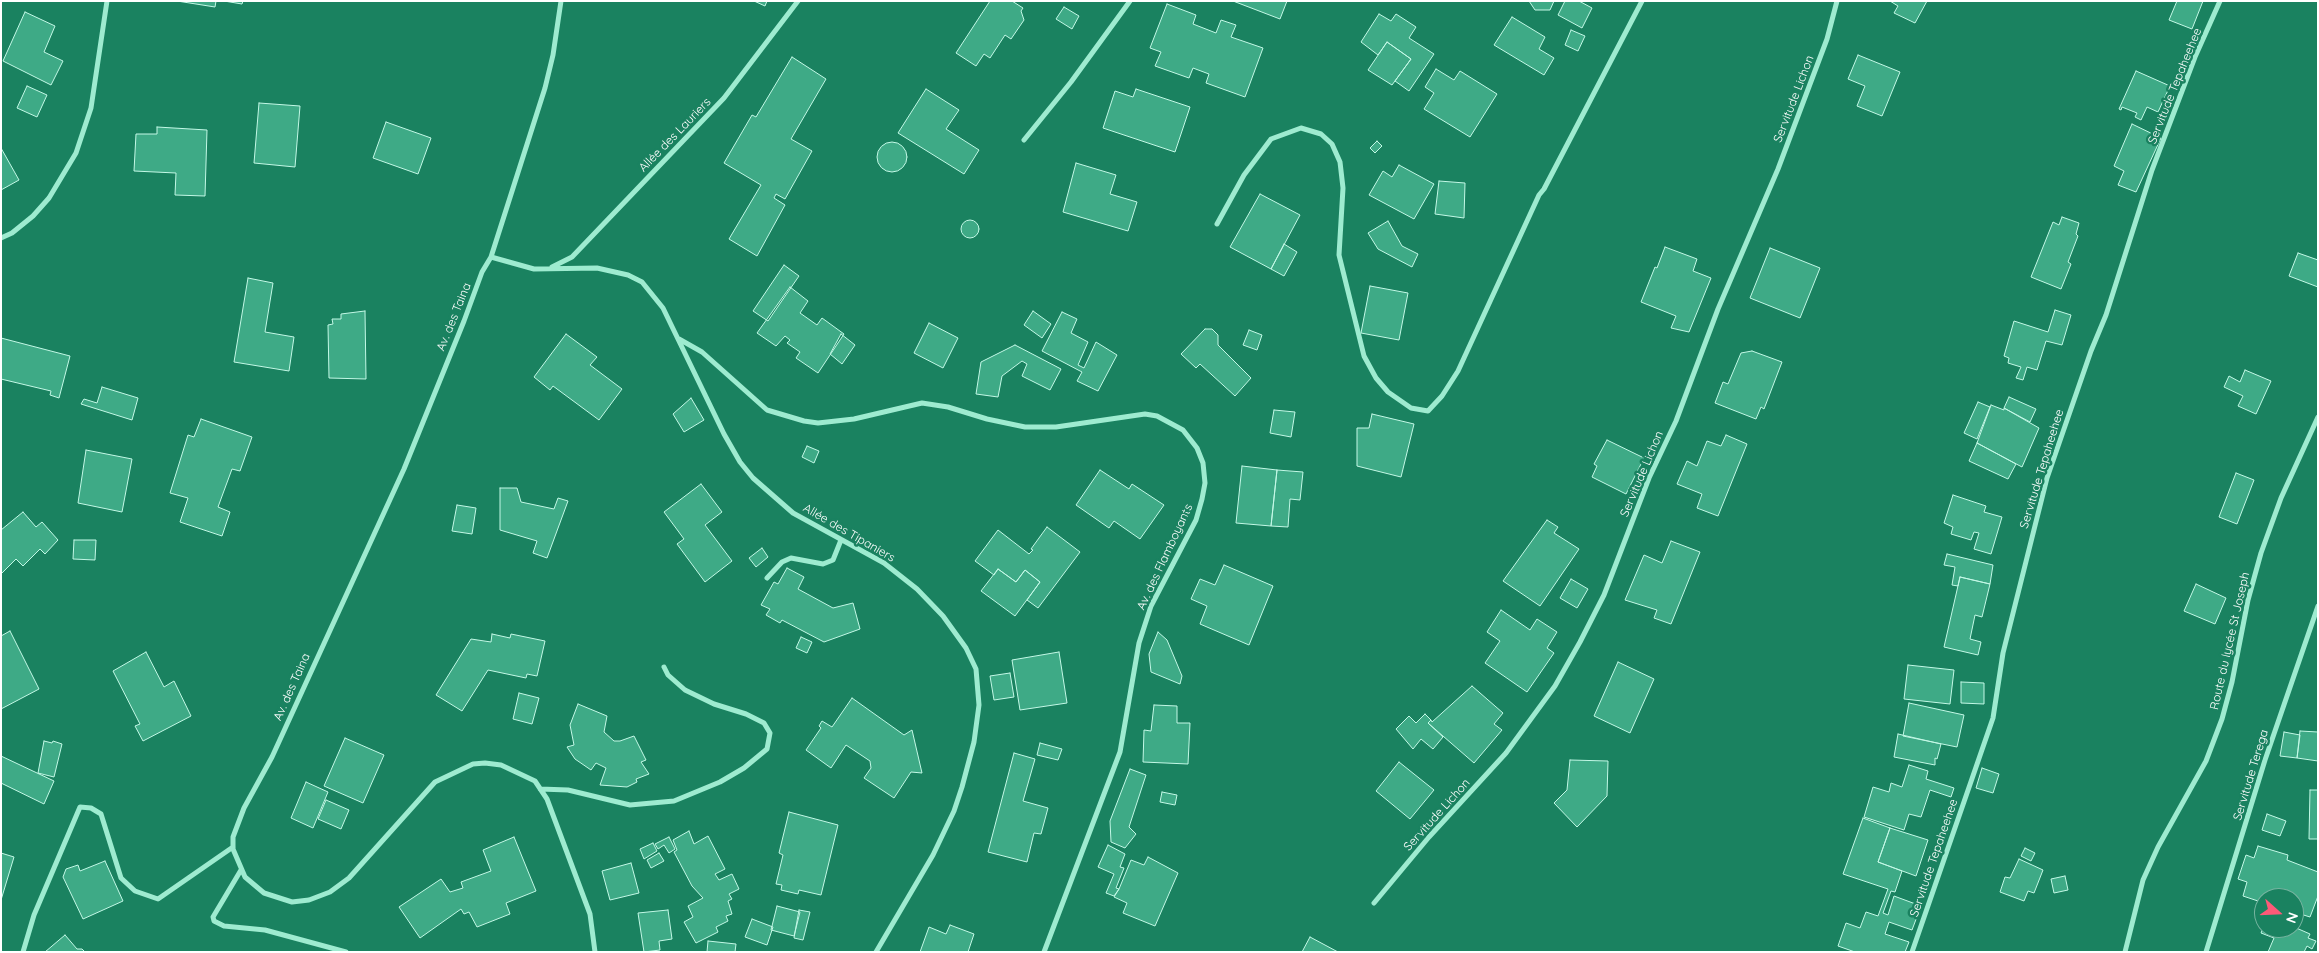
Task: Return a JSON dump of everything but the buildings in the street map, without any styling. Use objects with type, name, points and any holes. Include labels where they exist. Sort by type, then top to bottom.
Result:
[{"type":"street","points":[[1,238],[12,233],[44,204],[76,153],[91,108],[107,1]]},
{"type":"street","name":"Av. des Taina","points":[[233,848],[233,837],[244,808],[272,757],[404,469],[482,272],[491,257],[545,88],[553,55],[561,1]]},
{"type":"street","name":"Allée des Lauriers","points":[[552,267],[572,257],[724,98],[798,1]]},
{"type":"street","points":[[1024,140],[1071,82],[1130,1]]},
{"type":"street","points":[[1218,224],[1244,175],[1271,139],[1301,128],[1321,134],[1332,144],[1340,162],[1344,188],[1339,255],[1364,356],[1376,378],[1388,392],[1411,408],[1428,411],[1442,396],[1458,370],[1539,195],[1642,1]]},
{"type":"street","name":"Servitude Lichon","points":[[1374,903],[1429,837],[1506,753],[1555,686],[1580,642],[1604,595],[1649,478],[1676,421],[1718,309],[1778,169],[1827,39],[1837,1]]},
{"type":"street","name":"Servitude Tepaheehee","points":[[1912,952],[1993,718],[2002,653],[2047,478],[2091,351],[2106,315],[2152,170],[2220,1]]},
{"type":"street","name":"Allée des Tipaniers","points":[[491,257],[534,268],[597,268],[628,276],[642,282],[662,308],[679,339],[688,363],[724,434],[740,462],[753,478],[793,512],[884,564],[917,589],[943,616],[966,648],[976,669],[979,688],[979,708],[974,742],[954,811],[933,855],[876,952]]},
{"type":"street","name":"Av. des Flamboyants","points":[[679,339],[702,352],[767,410],[804,421],[818,423],[854,419],[922,403],[948,407],[987,419],[1025,427],[1056,427],[1144,414],[1156,416],[1183,430],[1197,448],[1203,463],[1205,483],[1198,513],[1151,606],[1139,643],[1120,752],[1044,952]]},
{"type":"street","name":"Route du lycée St Joseph","points":[[2125,952],[2146,872],[2206,761],[2222,719],[2232,682],[2248,600],[2261,553],[2281,498],[2318,417]]},
{"type":"street","points":[[767,578],[782,562],[791,558],[823,564],[833,560],[841,540]]},
{"type":"street","name":"Servitude Terega","points":[[2206,952],[2265,760],[2318,606]]},
{"type":"street","points":[[540,790],[568,790],[630,805],[674,800],[720,782],[744,768],[767,749],[770,733],[764,723],[746,714],[714,704],[685,690],[668,675],[664,666]]},
{"type":"street","points":[[23,952],[34,915],[80,807],[91,808],[101,814],[121,878],[135,891],[158,899],[233,848],[245,877],[269,895],[292,902],[310,900],[330,892],[349,878],[435,782],[456,770],[485,762],[501,765],[535,782],[547,799],[590,914],[595,952]]},
{"type":"street","points":[[241,870],[213,917],[214,921],[224,926],[265,930],[346,952]]}]
